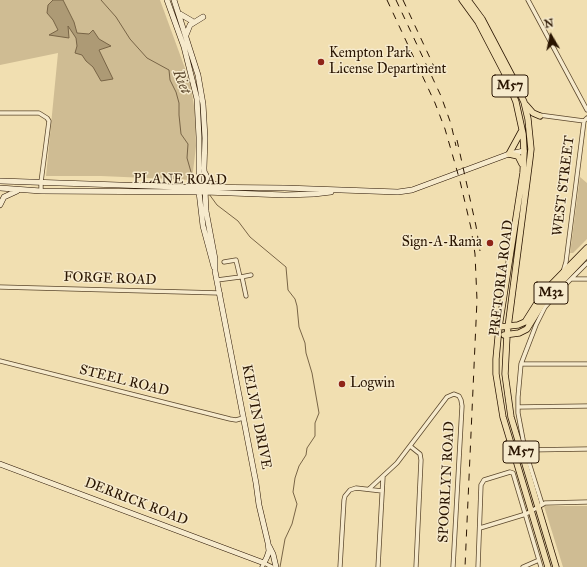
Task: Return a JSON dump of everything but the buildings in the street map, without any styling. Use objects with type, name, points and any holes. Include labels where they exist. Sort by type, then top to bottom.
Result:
[{"type":"main road","name":"PRETORIA ROAD","points":[[462,0],[478,22],[504,72],[516,102],[522,129],[524,151],[523,166],[499,327],[496,374],[500,400],[528,513],[548,567]]},
{"type":"main road","name":"PRETORIA ROAD","points":[[468,0],[482,20],[517,86],[524,102],[529,125],[530,158],[507,335],[505,374],[513,424],[540,505],[556,567]]},
{"type":"main road","points":[[524,102],[531,111],[540,115]]},
{"type":"main road","points":[[529,125],[534,118],[540,115]]},
{"type":"main road","points":[[522,129],[509,154],[518,156],[523,166]]},
{"type":"main road","points":[[530,138],[524,151],[528,153],[530,158]]},
{"type":"main road","name":"M32","points":[[518,325],[526,321],[538,300],[587,248]]},
{"type":"main road","name":"M32","points":[[498,335],[519,333],[527,329],[546,298],[587,255]]},
{"type":"main road","points":[[510,260],[516,262]]},
{"type":"main road","points":[[509,319],[513,324],[518,325]]},
{"type":"main road","points":[[499,327],[518,325]]},
{"type":"street","name":"KELVIN DRIVE","points":[[167,0],[182,41],[197,99],[199,178],[206,207],[215,259],[215,271]]},
{"type":"street","name":"KELVIN DRIVE","points":[[174,0],[198,75],[203,104],[205,138],[202,190],[203,226],[220,293],[259,506],[268,543],[268,554],[263,565]]},
{"type":"street","points":[[528,0],[587,110]]},
{"type":"street","points":[[179,14],[192,20]]},
{"type":"street","points":[[186,36],[190,25],[203,17]]},
{"type":"street","points":[[516,102],[521,109],[527,113],[586,119]]},
{"type":"street","points":[[0,113],[39,113],[46,116],[48,122],[41,192]]},
{"type":"street","name":"WEST STREET","points":[[562,273],[567,255],[586,119]]},
{"type":"street","name":"PLANE ROAD","points":[[0,188],[41,192],[284,188],[398,192],[412,190],[509,154],[524,151]]},
{"type":"street","points":[[204,168],[206,175],[212,182],[230,188]]},
{"type":"street","points":[[179,187],[194,183],[199,178]]},
{"type":"street","name":"PLANE ROAD","points":[[0,180],[179,187],[224,193],[285,195],[360,191]]},
{"type":"street","points":[[251,188],[285,192]]},
{"type":"street","points":[[0,205],[4,197],[8,194],[23,190]]},
{"type":"street","points":[[206,207],[207,201],[210,197],[224,193]]},
{"type":"street","name":"WEST STREET","points":[[567,255],[573,258],[578,257]]},
{"type":"street","points":[[224,262],[236,260],[246,296]]},
{"type":"street","points":[[540,505],[526,450],[518,407],[521,364],[545,307],[587,262]]},
{"type":"street","points":[[217,280],[251,275]]},
{"type":"street","points":[[571,279],[587,279]]},
{"type":"street","name":"FORGE ROAD","points":[[0,287],[220,293]]},
{"type":"street","name":"STEEL ROAD","points":[[0,361],[230,419],[236,420],[243,418]]},
{"type":"street","points":[[521,364],[587,364]]},
{"type":"street","name":"SPOORLYN ROAD","points":[[410,446],[447,397],[454,394],[460,398],[462,406],[453,567]]},
{"type":"street","points":[[518,407],[587,406]]},
{"type":"street","points":[[369,489],[397,463],[410,446],[418,452],[421,460],[416,567]]},
{"type":"street","points":[[526,450],[587,449]]},
{"type":"street","name":"DERRICK ROAD","points":[[0,464],[263,565]]},
{"type":"street","points":[[478,567],[481,485],[484,480],[506,472],[512,473],[528,513],[541,567]]},
{"type":"street","points":[[378,567],[383,477]]},
{"type":"street","points":[[340,567],[344,498],[346,494],[354,488],[382,491]]},
{"type":"street","points":[[480,528],[528,513],[540,505],[552,502],[587,502]]},
{"type":"street","points":[[480,521],[483,524],[490,525]]},
{"type":"street","points":[[268,543],[273,554],[276,567]]},
{"type":"street","points":[[523,567],[539,560]]},
{"type":"street","points":[[263,565],[272,567]]},
{"type":"shaded area","points":[[0,0],[160,0],[190,82],[195,112],[196,146],[192,180],[101,176],[46,176],[58,53],[0,65]]},
{"type":"shaded area","points":[[53,0],[63,0],[74,22],[77,33],[89,34],[93,30],[99,39],[111,46],[99,50],[113,79],[101,81],[93,67],[82,55],[75,53],[77,46],[76,38],[68,26],[69,38],[49,35],[58,30],[53,20],[47,13],[48,5]]},
{"type":"shaded area","points":[[580,177],[587,183],[587,239],[573,253],[570,253]]},
{"type":"shaded area","points":[[544,506],[587,506],[587,567],[563,567]]},
{"type":"waterway","name":"Riet","points":[[101,0],[116,17],[130,39],[147,58],[169,70],[170,80],[176,92],[179,103],[181,134],[188,144],[187,158],[191,172],[197,180]]},
{"type":"waterway","points":[[209,194],[217,205],[238,221],[250,237],[286,267],[288,290],[295,299],[299,327],[305,343],[306,353],[312,373],[319,413],[315,423],[315,436],[307,448],[306,455],[299,466],[295,478],[293,492],[297,504],[292,524],[285,539],[280,567]]},
{"type":"railway","points":[[387,0],[435,103],[445,129],[460,181],[471,228],[475,254],[477,300],[465,567]]},
{"type":"railway","points":[[396,0],[441,96],[451,124],[456,146]]},
{"type":"railway","points":[[403,0],[437,73]]},
{"type":"railway","points":[[457,140],[480,251]]},
{"type":"place","name":"Kempton Park License Department","points":[[321,62]]},
{"type":"place","name":"Sign-A-Rama","points":[[490,243]]},
{"type":"place","name":"Logwin","points":[[342,384]]}]
